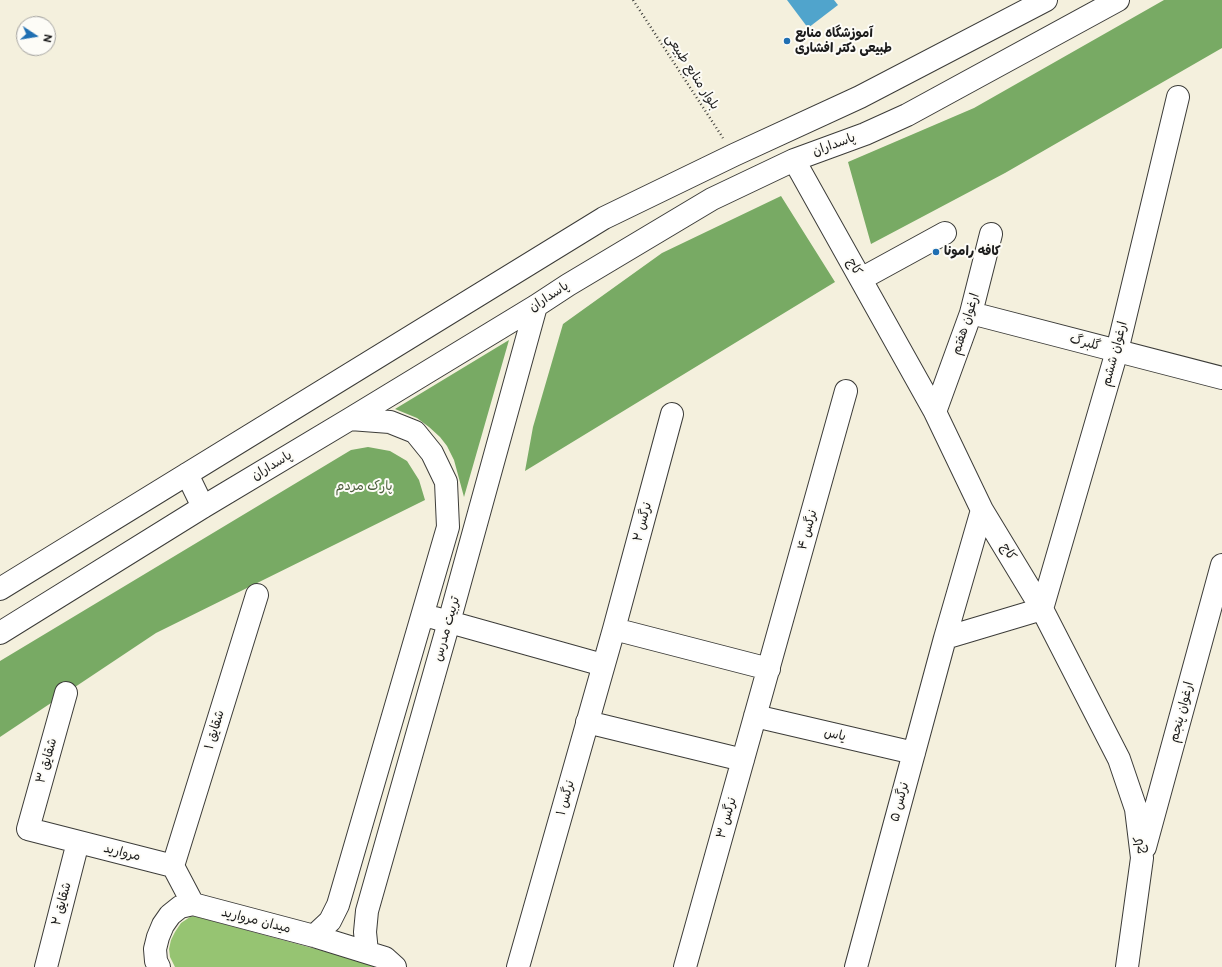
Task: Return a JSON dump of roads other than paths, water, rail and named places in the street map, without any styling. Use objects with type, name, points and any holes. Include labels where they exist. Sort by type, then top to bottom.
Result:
[{"type":"street","points":[[0,589],[604,218],[734,155],[860,97],[1046,0]]},
{"type":"street","name":"پاسداران","points":[[0,633],[203,507],[712,199],[794,160],[865,134],[907,115],[1118,0]]},
{"type":"street","name":"ارغوان ششم","points":[[1042,609],[1117,351],[1178,97]]},
{"type":"street","name":"کاج","points":[[794,160],[935,412],[982,510],[1042,609],[1119,759],[1136,809],[1142,858],[1127,967]]},
{"type":"street","points":[[861,279],[945,233]]},
{"type":"street","name":"ارغوان هفتم","points":[[935,412],[971,314],[991,234]]},
{"type":"street","name":"تربیت مدرس","points":[[367,952],[365,932],[367,911],[449,622],[536,306]]},
{"type":"street","name":"گلبرگ","points":[[971,314],[1222,378]]},
{"type":"street","name":"نرگس ۴","points":[[769,669],[846,391]]},
{"type":"street","name":"نرگس ۲","points":[[614,629],[672,414]]},
{"type":"street","points":[[314,936],[330,921],[338,905],[448,527],[446,482],[432,453],[416,432],[390,422],[350,419]]},
{"type":"street","points":[[187,474],[203,507]]},
{"type":"street","name":"۵ نرگس","points":[[856,967],[945,638],[982,510]]},
{"type":"street","name":"ارغوان پنجم","points":[[1142,858],[1222,565]]},
{"type":"street","name":"شقایق ۱","points":[[173,866],[257,595]]},
{"type":"street","points":[[945,638],[1042,609]]},
{"type":"street","points":[[422,614],[603,665]]},
{"type":"street","points":[[614,629],[769,669]]},
{"type":"street","name":"نرگس ۱","points":[[518,967],[614,629]]},
{"type":"street","name":"نرگس ۳","points":[[685,967],[769,669]]},
{"type":"street","name":"شقایق ۳","points":[[28,829],[66,693]]},
{"type":"street","name":"یاس","points":[[755,716],[914,753]]},
{"type":"street","points":[[587,722],[743,760]]},
{"type":"street","name":"مروارید","points":[[28,829],[173,866]]},
{"type":"street","name":"شقایق ۲","points":[[46,967],[78,842]]},
{"type":"street","points":[[159,967],[156,961],[155,949],[163,925],[170,915],[180,907],[194,904],[173,866]]},
{"type":"street","name":"میدان مروارید","points":[[194,904],[314,936],[367,952],[385,958],[395,967]]},
{"type":"water","points":[[787,0],[834,0],[838,5],[808,28]]},
{"type":"place","name":"آموزشگاه منابع طبیعی دکتر افشاری","points":[[787,41]]},
{"type":"place","name":"کافه رامونا","points":[[936,252]]},
{"type":"park label","name":"پارک مردم","points":[[364,487]]}]
